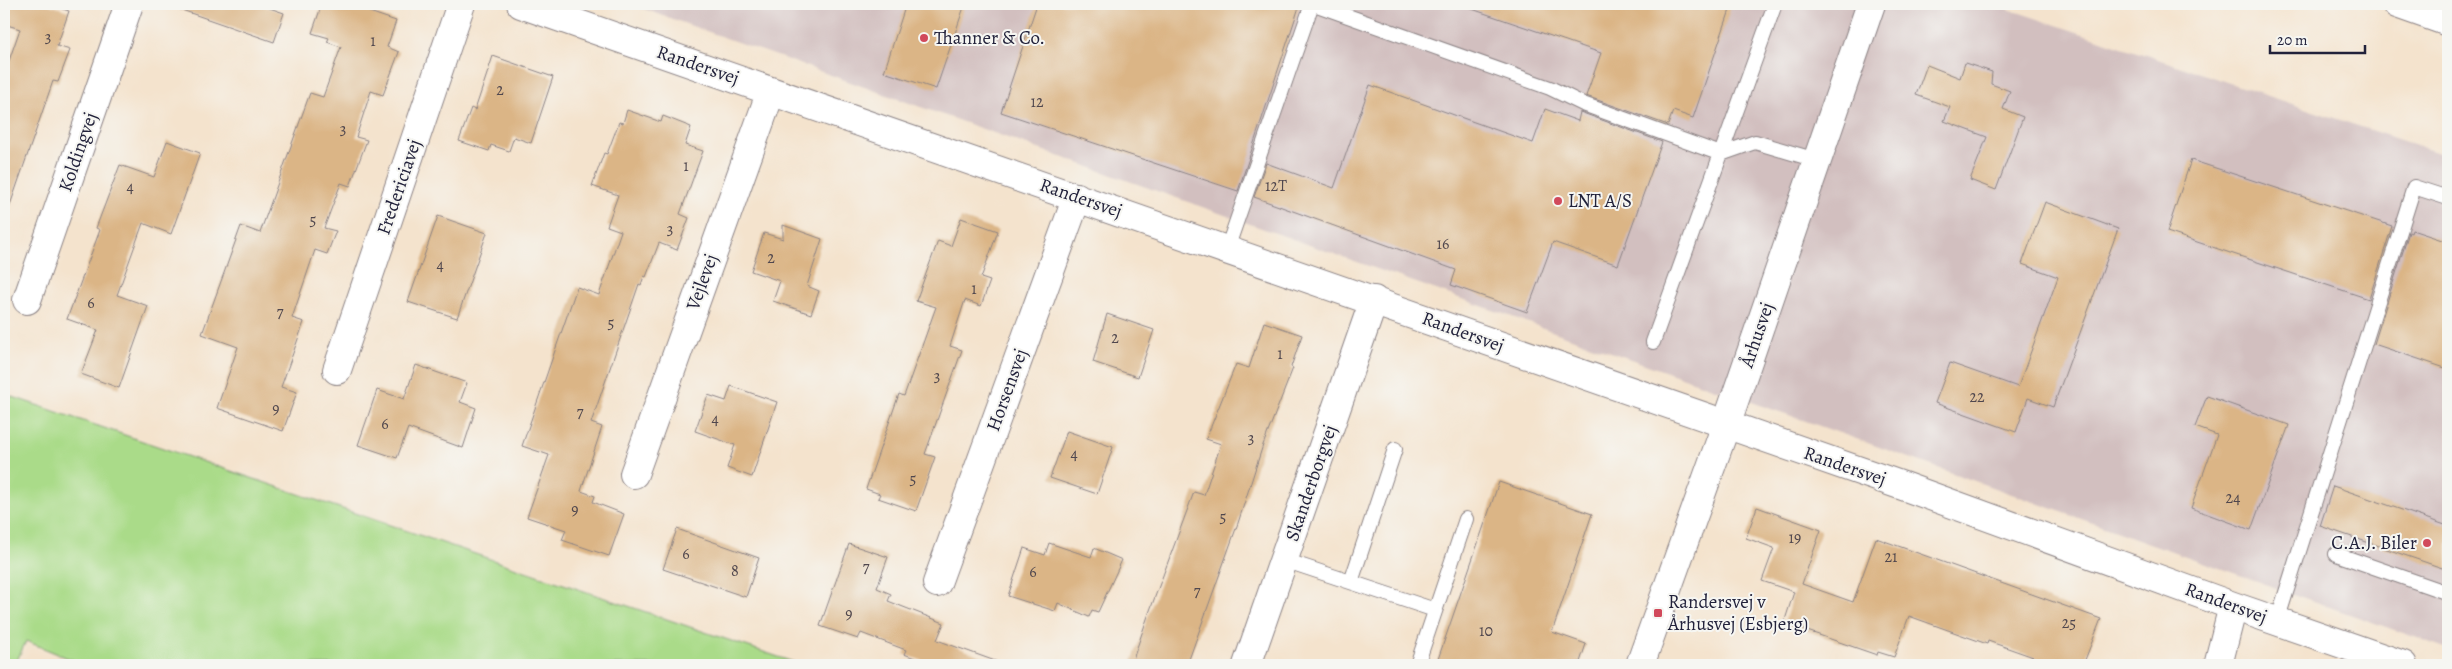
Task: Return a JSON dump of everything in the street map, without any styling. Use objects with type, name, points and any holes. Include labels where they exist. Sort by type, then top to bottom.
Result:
[{"type":"street","name":"Koldingvej","points":[[27,300],[129,4]]},
{"type":"street","name":"Fredericiavej","points":[[337,370],[461,4]]},
{"type":"street","name":"Randersvej","points":[[521,4],[1374,300],[1903,486],[2233,606],[2404,665]]},
{"type":"street","name":"Århusvej","points":[[1640,665],[1726,425],[1871,4]]},
{"type":"street","points":[[2397,4],[2448,22]]},
{"type":"street","name":"Vejlevej","points":[[634,474],[771,91]]},
{"type":"street","name":"Horsensvej","points":[[937,584],[1077,197]]},
{"type":"street","name":"Skanderborgvej","points":[[1247,665],[1374,300]]},
{"type":"street","points":[[2218,665],[2233,606]]},
{"type":"lane","points":[[1227,249],[1313,4],[1550,88],[1583,104],[1721,154],[1755,142],[1816,160]]},
{"type":"lane","points":[[1653,342],[1775,4]]},
{"type":"lane","points":[[2276,621],[2414,187],[2448,198]]},
{"type":"lane","points":[[1351,582],[1395,449]]},
{"type":"lane","points":[[1417,665],[1466,520]]},
{"type":"lane","points":[[2336,554],[2448,593]]},
{"type":"lane","points":[[1284,560],[1435,610]]},
{"type":"shaded area","points":[[630,4],[1993,4],[2448,156],[2448,649]]},
{"type":"green space","points":[[4,394],[802,665],[85,665],[26,641],[15,665],[4,665]]},
{"type":"building","points":[[11,4],[47,4],[69,11],[57,46],[70,50],[58,82],[53,81],[8,211],[4,210],[4,75],[20,29],[4,24]]},
{"type":"building","points":[[177,4],[258,4],[284,13],[274,42],[176,8]]},
{"type":"building","points":[[322,4],[346,4],[396,21],[387,47],[399,52],[383,95],[371,91],[356,137],[367,140],[350,186],[341,183],[324,228],[336,231],[327,254],[315,250],[292,318],[304,322],[281,387],[297,392],[283,431],[217,408],[238,347],[202,334],[241,226],[260,233],[310,93],[323,97],[341,47],[327,42],[329,38],[312,33]]},
{"type":"building","name":"Thanner & Co.","points":[[906,4],[965,4],[936,89],[884,72]]},
{"type":"building","points":[[1037,4],[1300,4],[1238,191],[1001,112]]},
{"type":"building","points":[[1470,4],[1732,4],[1693,118],[1673,111],[1668,125],[1586,96],[1601,53],[1469,8]]},
{"type":"building","points":[[493,56],[553,77],[531,143],[514,137],[509,151],[491,145],[489,151],[459,141],[471,108],[475,110]]},
{"type":"building","points":[[1965,63],[1992,72],[1991,84],[2010,91],[2003,109],[2023,117],[1996,190],[1970,180],[1987,137],[1944,121],[1950,107],[1916,95],[1927,65],[1960,78]]},
{"type":"building","name":"LNT A/S","points":[[1370,85],[1533,143],[1545,109],[1578,121],[1580,112],[1662,142],[1618,265],[1553,242],[1527,312],[1451,285],[1456,270],[1254,197],[1266,163],[1334,188]]},
{"type":"building","points":[[627,110],[661,122],[663,116],[691,127],[685,145],[703,151],[680,214],[689,218],[677,250],[659,243],[646,277],[644,276],[641,285],[639,284],[591,423],[602,427],[581,491],[595,496],[593,502],[624,514],[609,556],[562,540],[566,530],[527,517],[549,455],[522,446],[577,287],[599,295],[621,231],[607,226],[618,195],[592,186],[604,153],[607,154],[619,122],[623,123]]},
{"type":"building","points":[[167,141],[200,153],[171,234],[143,223],[117,295],[148,306],[119,388],[81,374],[98,330],[67,319],[100,230],[96,228],[120,165],[154,177]]},
{"type":"building","points":[[2191,160],[2392,226],[2369,299],[2167,232]]},
{"type":"building","points":[[2045,202],[2118,229],[2053,407],[2028,398],[2016,432],[1935,403],[1950,363],[2018,387],[2058,277],[2022,264]]},
{"type":"building","points":[[438,216],[487,233],[457,318],[408,302]]},
{"type":"building","points":[[961,218],[998,231],[981,278],[990,281],[981,306],[965,300],[950,346],[962,350],[925,454],[935,457],[916,511],[878,498],[880,494],[866,489],[899,394],[904,396],[936,307],[916,301],[938,241],[951,246]]},
{"type":"building","points":[[783,225],[822,239],[807,286],[819,291],[811,314],[773,301],[780,281],[751,271],[764,233],[783,239]]},
{"type":"building","points":[[2412,230],[2448,242],[2448,369],[2374,344],[2409,232],[2411,233]]},
{"type":"building","points":[[1107,314],[1154,330],[1138,377],[1093,362]]},
{"type":"building","points":[[1264,322],[1302,335],[1291,367],[1293,368],[1263,445],[1238,523],[1187,665],[1131,665],[1194,492],[1204,495],[1221,444],[1206,439],[1236,364],[1249,368]]},
{"type":"building","points":[[416,365],[467,383],[460,402],[476,408],[463,448],[408,428],[397,458],[358,445],[377,390],[404,399]]},
{"type":"building","points":[[731,386],[777,402],[752,477],[727,468],[735,445],[695,431],[708,395],[726,401]]},
{"type":"building","points":[[2207,396],[2289,425],[2251,530],[2191,508],[2217,435],[2195,427]]},
{"type":"building","points":[[1067,431],[1113,447],[1097,494],[1050,478]]},
{"type":"building","points":[[1499,482],[1592,514],[1552,632],[1586,644],[1579,665],[1436,665]]},
{"type":"building","points":[[2333,486],[2448,526],[2448,570],[2320,526]]},
{"type":"building","points":[[1757,507],[1821,530],[1802,584],[1853,602],[1876,538],[2101,619],[2083,665],[2056,665],[1988,641],[1987,644],[1909,616],[1894,657],[1878,652],[1877,655],[1784,623],[1794,592],[1762,581],[1774,548],[1746,538]]},
{"type":"building","points":[[677,529],[759,558],[746,597],[663,569]]},
{"type":"building","points":[[1049,543],[1091,557],[1094,548],[1122,560],[1098,612],[1092,610],[1089,617],[1058,603],[1055,611],[1008,596],[1024,548],[1045,555]]},
{"type":"building","points":[[849,544],[888,557],[877,588],[891,594],[888,601],[944,623],[937,640],[998,662],[998,665],[934,665],[904,654],[906,650],[861,633],[858,639],[820,626]]},
{"type":"place","name":"Thanner & Co.","points":[[924,38]]},
{"type":"place","name":"LNT A/S","points":[[1558,201]]},
{"type":"place","name":"C.A.J. Biler","points":[[2427,543]]},
{"type":"place","name":"Randersvej v Århusvej (Esbjerg)","points":[[1658,613]]}]
